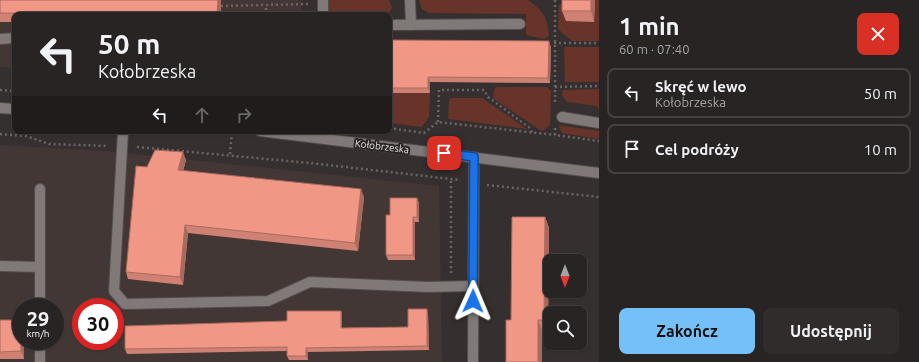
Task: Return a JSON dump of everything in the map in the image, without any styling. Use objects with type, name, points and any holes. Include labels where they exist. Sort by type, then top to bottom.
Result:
[{"type":"street","points":[[410,0],[410,25]]},
{"type":"street","points":[[392,25],[520,24]]},
{"type":"street","points":[[0,39],[12,38]]},
{"type":"street","points":[[0,108],[12,109]]},
{"type":"street","points":[[562,117],[599,123]]},
{"type":"street","points":[[123,134],[114,291],[125,304],[268,301],[310,282],[474,286]]},
{"type":"street","name":"Kołobrzeska","points":[[306,134],[599,173]]},
{"type":"street","points":[[472,362],[474,286],[474,157]]},
{"type":"street","points":[[40,189],[40,298]]},
{"type":"street","points":[[0,266],[40,267]]},
{"type":"street","points":[[40,350],[40,362]]},
{"type":"path","points":[[554,0],[555,58]]},
{"type":"path","points":[[220,6],[323,2]]},
{"type":"path","points":[[266,5],[266,12]]},
{"type":"path","points":[[554,43],[599,43]]},
{"type":"path","points":[[555,87],[599,86]]},
{"type":"path","points":[[0,90],[12,91]]},
{"type":"path","points":[[438,122],[439,90],[484,90],[488,97],[530,128],[532,132]]},
{"type":"path","points":[[392,128],[424,133],[438,122],[554,135]]},
{"type":"path","points":[[0,134],[26,136],[49,144],[104,147],[122,146],[230,154],[599,197]]},
{"type":"path","points":[[230,154],[232,134]]},
{"type":"path","points":[[451,179],[451,286]]},
{"type":"shaded area","points":[[0,0],[301,0],[301,12],[12,12],[12,69],[0,67]]},
{"type":"shaded area","points":[[328,0],[389,0],[392,8],[389,12],[328,12]]},
{"type":"shaded area","points":[[419,0],[528,0],[544,15],[549,36],[544,39],[526,35],[526,14],[429,13],[422,9]]},
{"type":"shaded area","points":[[599,0],[599,41],[572,41],[558,29],[559,5]]},
{"type":"shaded area","points":[[564,47],[599,47],[599,82],[565,82]]},
{"type":"shaded area","points":[[496,87],[547,87],[551,91],[550,125],[543,131],[540,130],[493,98]]},
{"type":"shaded area","points":[[599,89],[599,109],[597,106],[567,102],[562,95],[563,90]]},
{"type":"shaded area","points":[[392,93],[430,93],[429,117],[422,127],[392,123]]},
{"type":"shaded area","points":[[451,98],[482,98],[527,129],[449,119],[449,100]]},
{"type":"shaded area","points":[[558,125],[599,131],[599,139],[562,133]]},
{"type":"shaded area","points":[[0,145],[105,151],[439,186],[442,362],[0,362]]},
{"type":"building","points":[[0,0],[218,0],[217,12],[0,13]]},
{"type":"building","points":[[562,0],[591,0],[591,11],[562,11]]},
{"type":"building","points":[[392,40],[549,41],[548,78],[428,77],[428,88],[392,88]]},
{"type":"building","points":[[155,150],[183,152],[178,170],[361,189],[355,243],[185,225],[180,277],[126,272],[136,166],[147,167]]},
{"type":"building","points":[[390,198],[417,198],[417,217],[413,217],[413,255],[386,255],[386,215],[390,215]]},
{"type":"building","points":[[512,217],[545,217],[545,254],[543,254],[544,306],[543,320],[538,320],[538,362],[506,362],[506,320],[511,320]]},
{"type":"building","points":[[408,309],[427,309],[427,346],[306,348],[306,356],[287,356],[287,347],[125,349],[125,326],[287,321],[287,311],[341,311],[341,328],[408,327]]},
{"type":"building","points":[[0,320],[12,320],[12,350],[21,351],[0,352]]},
{"type":"route","points":[[444,153],[474,157],[473,301]]}]
